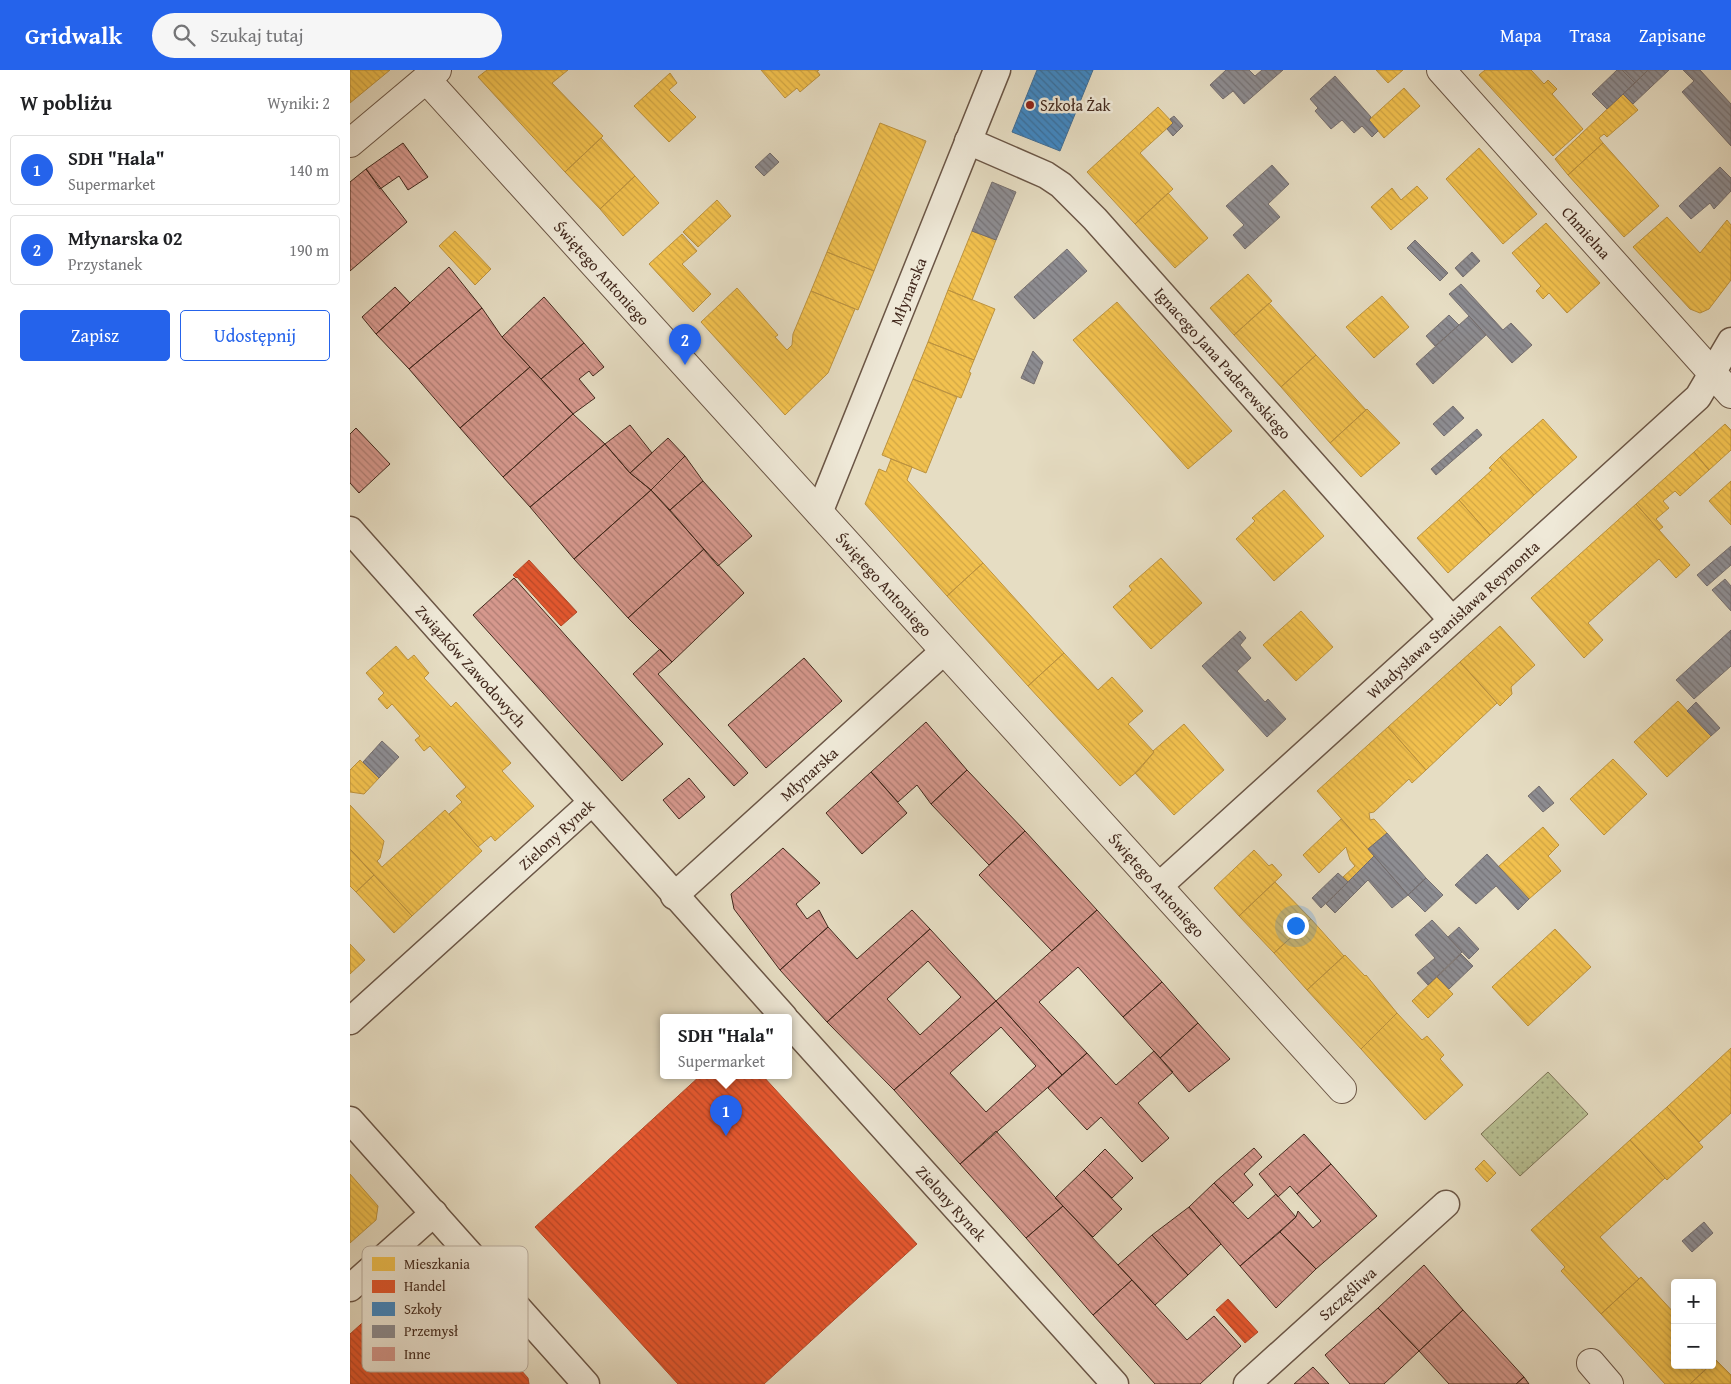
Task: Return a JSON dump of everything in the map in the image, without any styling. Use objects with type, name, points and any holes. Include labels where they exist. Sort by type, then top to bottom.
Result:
[{"type":"street","name":"Młynarska","points":[[819,514],[996,70]]},
{"type":"street","name":"Chmielna","points":[[1441,70],[1731,394]]},
{"type":"street","points":[[350,143],[432,75]]},
{"type":"street","name":"Świętego Antoniego","points":[[432,75],[819,514],[1342,1089]]},
{"type":"street","name":"Ignacego Jana Paderewskiego","points":[[968,141],[1046,175],[1068,192],[1101,226],[1452,620]]},
{"type":"street","name":"Władysława Stanisława Reymonta","points":[[1158,887],[1698,397],[1731,340]]},
{"type":"street","name":"Związków Zawodowych","points":[[350,530],[592,802]]},
{"type":"street","name":"Młynarska","points":[[674,896],[944,651]]},
{"type":"street","name":"Zielony Rynek","points":[[350,1021],[592,802],[781,1014]]},
{"type":"street","name":"Zielony Rynek","points":[[792,1026],[1115,1384]]},
{"type":"street","points":[[350,1120],[462,1246]]},
{"type":"street","name":"Szczęśliwa","points":[[1248,1384],[1446,1204]]},
{"type":"street","points":[[397,1246],[434,1213]]},
{"type":"street","points":[[350,1288],[362,1277]]},
{"type":"street","points":[[528,1324],[574,1379]]},
{"type":"street","points":[[1591,1363],[1609,1384]]},
{"type":"green space","points":[[1548,1072],[1588,1114],[1520,1176],[1481,1134]]},
{"type":"building: Mieszkania","points":[[350,70],[390,70],[350,103]]},
{"type":"building: Mieszkania","points":[[487,70],[568,70],[552,83],[603,136],[565,172],[478,77]]},
{"type":"building: Mieszkania","points":[[761,70],[819,70],[817,71],[820,75],[800,92],[797,88],[785,98]]},
{"type":"building: Mieszkania","points":[[1376,70],[1403,70],[1388,83]]},
{"type":"building: Mieszkania","points":[[1485,70],[1531,70],[1544,84],[1548,80],[1557,89],[1552,94],[1583,129],[1553,156],[1479,75]]},
{"type":"building: Mieszkania","points":[[670,73],[677,83],[669,90],[696,117],[669,142],[634,106]]},
{"type":"building: Mieszkania","points":[[1404,88],[1420,106],[1384,138],[1369,120]]},
{"type":"building: Mieszkania","points":[[1623,94],[1638,110],[1607,137],[1604,134],[1599,138],[1603,143],[1568,175],[1555,159]]},
{"type":"building: Mieszkania","points":[[1158,107],[1173,123],[1140,153],[1173,189],[1135,224],[1087,172]]},
{"type":"building: Mieszkania","points":[[880,123],[926,141],[874,271],[827,252]]},
{"type":"building: Mieszkania","points":[[601,138],[635,176],[600,209],[565,172]]},
{"type":"building: Mieszkania","points":[[1603,143],[1659,206],[1624,237],[1568,175]]},
{"type":"building: Mieszkania","points":[[1479,148],[1537,214],[1503,244],[1446,179]]},
{"type":"building: Mieszkania","points":[[635,176],[659,203],[623,236],[600,209]]},
{"type":"building: Mieszkania","points":[[1417,186],[1428,198],[1391,230],[1371,207],[1392,188],[1401,200]]},
{"type":"building: Mieszkania","points":[[1168,193],[1208,238],[1175,268],[1135,224]]},
{"type":"building: Mieszkania","points":[[717,200],[731,216],[698,247],[683,232]]},
{"type":"building: Mieszkania","points":[[1667,217],[1700,253],[1727,220],[1731,225],[1731,280],[1709,309],[1700,313],[1690,309],[1633,247]]},
{"type":"building: Mieszkania","points":[[1546,223],[1600,283],[1567,313],[1549,293],[1543,299],[1536,291],[1541,286],[1512,253]]},
{"type":"building: Mieszkania","points":[[455,231],[491,269],[475,285],[439,246]]},
{"type":"building: Mieszkania","points":[[972,231],[996,240],[972,300],[948,290]]},
{"type":"building: Mieszkania","points":[[682,234],[697,251],[682,264],[711,294],[693,312],[649,264]]},
{"type":"building: Mieszkania","points":[[827,252],[874,271],[858,310],[811,291]]},
{"type":"building: Mieszkania","points":[[1248,274],[1272,301],[1234,335],[1210,308]]},
{"type":"building: Mieszkania","points":[[737,288],[778,335],[775,337],[787,350],[792,345],[793,334],[811,291],[855,309],[828,373],[785,415],[701,322]]},
{"type":"building: Mieszkania","points":[[948,290],[995,309],[974,360],[928,342]]},
{"type":"building: Mieszkania","points":[[1382,296],[1409,327],[1374,358],[1346,327]]},
{"type":"building: Mieszkania","points":[[1117,302],[1232,431],[1188,469],[1073,340]]},
{"type":"building: Mieszkania","points":[[1269,303],[1316,355],[1281,387],[1234,335]]},
{"type":"building: Mieszkania","points":[[928,342],[974,360],[961,398],[913,379]]},
{"type":"building: Mieszkania","points":[[1316,355],[1366,410],[1330,443],[1281,387]]},
{"type":"building: Mieszkania","points":[[913,379],[957,397],[926,473],[882,455]]},
{"type":"building: Mieszkania","points":[[1367,409],[1400,443],[1361,477],[1330,443]]},
{"type":"building: Mieszkania","points":[[1543,419],[1577,457],[1534,495],[1500,457]]},
{"type":"building: Mieszkania","points":[[1725,424],[1731,430],[1731,450],[1709,470],[1694,452]]},
{"type":"building: Mieszkania","points":[[1694,452],[1709,470],[1680,496],[1675,491],[1663,501],[1669,508],[1656,519],[1663,527],[1659,530],[1636,504]]},
{"type":"building: Mieszkania","points":[[1500,457],[1534,495],[1490,535],[1459,500],[1492,470],[1489,468]]},
{"type":"building: Mieszkania","points":[[891,459],[912,467],[907,480],[983,563],[947,596],[865,504],[879,469],[886,472]]},
{"type":"building: Mieszkania","points":[[1731,481],[1731,525],[1709,501]]},
{"type":"building: Mieszkania","points":[[1284,490],[1324,536],[1274,581],[1236,539],[1255,521],[1252,518]]},
{"type":"building: Mieszkania","points":[[1459,500],[1490,535],[1448,573],[1417,538]]},
{"type":"building: Mieszkania","points":[[1636,504],[1690,565],[1676,578],[1659,559],[1588,623],[1603,640],[1584,658],[1531,598]]},
{"type":"building: Mieszkania","points":[[1161,558],[1202,603],[1151,649],[1113,607],[1132,590],[1129,586]]},
{"type":"building: Mieszkania","points":[[983,563],[1064,653],[1028,686],[947,596]]},
{"type":"building: Mieszkania","points":[[1301,611],[1333,647],[1296,681],[1263,645]]},
{"type":"building: Mieszkania","points":[[1500,626],[1535,665],[1511,687],[1512,694],[1500,706],[1460,662]]},
{"type":"building: Mieszkania","points":[[396,646],[408,660],[414,655],[429,673],[424,678],[451,707],[456,702],[511,763],[502,771],[534,806],[495,841],[491,836],[478,847],[449,814],[462,802],[456,796],[466,787],[430,746],[424,751],[415,740],[420,736],[392,704],[387,709],[378,699],[384,693],[366,673]]},
{"type":"building: Mieszkania","points":[[1064,653],[1098,690],[1112,677],[1143,711],[1128,724],[1154,752],[1139,770],[1120,786],[1028,686]]},
{"type":"building: Mieszkania","points":[[1460,662],[1497,703],[1426,770],[1388,727]]},
{"type":"building: Mieszkania","points":[[1678,701],[1711,736],[1667,777],[1634,742]]},
{"type":"building: Mieszkania","points":[[1184,724],[1224,770],[1174,815],[1135,773],[1153,751]]},
{"type":"building: Mieszkania","points":[[1388,727],[1426,770],[1412,783],[1409,779],[1374,812],[1369,813],[1370,820],[1374,819],[1387,833],[1368,849],[1317,791]]},
{"type":"building: Mieszkania","points":[[1613,759],[1647,794],[1604,835],[1570,799]]},
{"type":"building: Mieszkania","points":[[360,760],[379,778],[364,794],[350,792],[350,770]]},
{"type":"building: Mieszkania","points":[[350,805],[384,841],[380,858],[377,861],[382,867],[445,810],[482,851],[412,916],[350,849]]},
{"type":"building: Mieszkania","points":[[1341,819],[1374,856],[1348,882],[1343,877],[1355,866],[1350,860],[1346,847],[1319,873],[1303,855]]},
{"type":"building: Mieszkania","points":[[1543,827],[1559,845],[1548,856],[1561,871],[1529,899],[1498,867]]},
{"type":"building: Mieszkania","points":[[350,849],[374,875],[356,892],[350,886]]},
{"type":"building: Mieszkania","points":[[1254,850],[1269,866],[1272,864],[1282,875],[1239,916],[1214,888]]},
{"type":"building: Mieszkania","points":[[374,875],[412,916],[394,933],[356,892]]},
{"type":"building: Mieszkania","points":[[1275,882],[1311,919],[1274,953],[1239,916]]},
{"type":"building: Mieszkania","points":[[1311,919],[1344,956],[1307,990],[1274,953]]},
{"type":"building: Mieszkania","points":[[1555,929],[1591,967],[1528,1026],[1492,987]]},
{"type":"building: Mieszkania","points":[[350,944],[365,960],[350,974]]},
{"type":"building: Mieszkania","points":[[1345,955],[1366,975],[1397,1013],[1361,1049],[1307,990]]},
{"type":"building: Mieszkania","points":[[1437,977],[1453,994],[1428,1018],[1412,1001]]},
{"type":"building: Mieszkania","points":[[1397,1013],[1422,1040],[1427,1036],[1444,1055],[1440,1059],[1463,1085],[1425,1120],[1361,1049]]},
{"type":"building: Mieszkania","points":[[1731,1048],[1731,1113],[1699,1142],[1667,1107]]},
{"type":"building: Mieszkania","points":[[1667,1107],[1703,1147],[1667,1180],[1630,1140]]},
{"type":"building: Mieszkania","points":[[1630,1140],[1665,1178],[1600,1237],[1639,1279],[1601,1314],[1561,1271],[1565,1267],[1531,1230]]},
{"type":"building: Mieszkania","points":[[1484,1160],[1496,1173],[1487,1182],[1475,1169]]},
{"type":"building: Mieszkania","points":[[350,1174],[378,1206],[376,1220],[350,1243]]},
{"type":"building: Mieszkania","points":[[1641,1277],[1671,1310],[1671,1369],[1706,1369],[1690,1384],[1665,1384],[1601,1314]]},
{"type":"building: Mieszkania","points":[[1716,1360],[1731,1375],[1731,1384],[1690,1384],[1706,1369],[1716,1369]]},
{"type":"building: Handel","points":[[529,560],[577,612],[561,626],[517,577],[513,575]]},
{"type":"building: Handel","points":[[697,1079],[766,1079],[917,1244],[764,1384],[678,1384],[535,1227]]},
{"type":"building: Handel","points":[[1228,1299],[1258,1332],[1245,1343],[1216,1310]]},
{"type":"building: Handel","points":[[362,1323],[362,1372],[523,1372],[528,1378],[529,1384],[350,1384],[350,1334]]},
{"type":"building: Szkoły","points":[[1037,70],[1093,70],[1060,151],[1012,132]]},
{"type":"building: Przemysł","points":[[1226,70],[1249,70],[1255,76],[1262,70],[1283,70],[1244,104],[1233,91],[1223,99],[1210,85]]},
{"type":"building: Przemysł","points":[[1617,70],[1622,70],[1635,83],[1607,109],[1592,94]]},
{"type":"building: Przemysł","points":[[1622,70],[1648,70],[1635,83]]},
{"type":"building: Przemysł","points":[[1648,70],[1669,70],[1633,104],[1623,94]]},
{"type":"building: Przemysł","points":[[1683,70],[1700,70],[1731,104],[1731,146],[1682,92],[1694,81]]},
{"type":"building: Przemysł","points":[[1335,76],[1371,117],[1369,120],[1378,131],[1372,137],[1362,126],[1354,133],[1342,120],[1331,129],[1315,111],[1318,108],[1310,99]]},
{"type":"building: Przemysł","points":[[1174,116],[1183,126],[1173,136],[1167,129],[1173,123],[1170,119]]},
{"type":"building: Przemysł","points":[[770,153],[779,162],[764,176],[755,167]]},
{"type":"building: Przemysł","points":[[1272,165],[1289,184],[1268,204],[1280,217],[1245,249],[1233,235],[1244,225],[1226,206]]},
{"type":"building: Przemysł","points":[[1720,167],[1731,178],[1731,191],[1714,209],[1710,203],[1691,219],[1679,206]]},
{"type":"building: Przemysł","points":[[992,182],[1016,192],[996,240],[972,231]]},
{"type":"building: Przemysł","points":[[1415,240],[1448,273],[1440,281],[1407,248]]},
{"type":"building: Przemysł","points":[[1067,249],[1087,271],[1034,319],[1014,297]]},
{"type":"building: Przemysł","points":[[1472,252],[1480,261],[1463,277],[1455,268]]},
{"type":"building: Przemysł","points":[[1461,284],[1503,330],[1511,323],[1532,345],[1512,363],[1449,294]]},
{"type":"building: Przemysł","points":[[1449,315],[1459,325],[1435,346],[1426,336]]},
{"type":"building: Przemysł","points":[[1469,316],[1486,335],[1433,384],[1416,364]]},
{"type":"building: Przemysł","points":[[1033,351],[1043,362],[1034,384],[1021,378]]},
{"type":"building: Przemysł","points":[[1453,406],[1464,418],[1444,436],[1433,424]]},
{"type":"building: Przemysł","points":[[1477,429],[1482,435],[1436,475],[1431,469]]},
{"type":"building: Przemysł","points":[[1731,546],[1731,565],[1707,586],[1697,575]]},
{"type":"building: Przemysł","points":[[1725,579],[1731,586],[1731,611],[1712,590]]},
{"type":"building: Przemysł","points":[[1731,630],[1731,666],[1694,699],[1676,680]]},
{"type":"building: Przemysł","points":[[1240,631],[1246,638],[1240,645],[1251,658],[1237,671],[1265,702],[1268,699],[1286,719],[1267,737],[1202,666]]},
{"type":"building: Przemysł","points":[[1696,702],[1720,728],[1711,736],[1687,711]]},
{"type":"building: Przemysł","points":[[382,741],[399,757],[379,778],[363,762]]},
{"type":"building: Przemysł","points":[[1539,786],[1554,803],[1543,812],[1528,796]]},
{"type":"building: Przemysł","points":[[1387,833],[1426,878],[1408,895],[1368,849]]},
{"type":"building: Przemysł","points":[[1487,854],[1529,899],[1518,910],[1496,886],[1476,904],[1455,885]]},
{"type":"building: Przemysł","points":[[1374,856],[1408,895],[1392,908],[1368,880],[1335,913],[1326,904]]},
{"type":"building: Przemysł","points":[[1338,873],[1348,882],[1321,908],[1312,898]]},
{"type":"building: Przemysł","points":[[1426,878],[1443,895],[1425,912],[1408,895]]},
{"type":"building: Przemysł","points":[[1432,920],[1462,952],[1428,985],[1417,973],[1435,958],[1415,935]]},
{"type":"building: Przemysł","points":[[1459,927],[1479,949],[1469,959],[1448,937]]},
{"type":"building: Przemysł","points":[[1461,954],[1473,966],[1449,989],[1437,977]]},
{"type":"building: Przemysł","points":[[1704,1222],[1713,1233],[1692,1252],[1682,1241]]},
{"type":"building: Inne","points":[[403,143],[428,177],[408,190],[399,176],[380,189],[366,169]]},
{"type":"building: Inne","points":[[366,169],[407,222],[350,271],[350,182]]},
{"type":"building: Inne","points":[[449,267],[482,308],[409,369],[376,334]]},
{"type":"building: Inne","points":[[395,287],[410,303],[376,334],[362,317]]},
{"type":"building: Inne","points":[[544,297],[584,343],[541,379],[502,337]]},
{"type":"building: Inne","points":[[482,308],[502,337],[530,367],[460,428],[409,369]]},
{"type":"building: Inne","points":[[584,343],[604,367],[593,376],[589,371],[579,379],[595,398],[573,414],[541,379]]},
{"type":"building: Inne","points":[[530,367],[573,414],[503,477],[460,428]]},
{"type":"building: Inne","points":[[573,414],[605,444],[530,507],[503,477]]},
{"type":"building: Inne","points":[[630,425],[652,453],[630,473],[605,444]]},
{"type":"building: Inne","points":[[356,428],[390,464],[359,493],[350,483],[350,434]]},
{"type":"building: Inne","points":[[668,438],[685,456],[651,490],[630,473]]},
{"type":"building: Inne","points":[[605,444],[630,473],[651,490],[574,559],[530,507]]},
{"type":"building: Inne","points":[[685,456],[703,481],[670,510],[651,490]]},
{"type":"building: Inne","points":[[703,481],[752,536],[718,566],[670,510]]},
{"type":"building: Inne","points":[[651,490],[704,549],[628,618],[574,559]]},
{"type":"building: Inne","points":[[704,549],[744,593],[672,662],[628,618]]},
{"type":"building: Inne","points":[[514,578],[663,744],[622,781],[473,615]]},
{"type":"building: Inne","points":[[660,649],[672,662],[658,674],[748,773],[734,786],[633,674]]},
{"type":"building: Inne","points":[[804,658],[842,701],[766,768],[728,725]]},
{"type":"building: Inne","points":[[926,722],[967,770],[931,804],[917,785],[898,802],[871,772]]},
{"type":"building: Inne","points":[[967,770],[1025,831],[989,865],[931,804]]},
{"type":"building: Inne","points":[[871,772],[907,813],[862,854],[826,813]]},
{"type":"building: Inne","points":[[689,778],[705,797],[679,819],[663,800]]},
{"type":"building: Inne","points":[[1025,831],[1097,910],[1052,951],[979,875]]},
{"type":"building: Inne","points":[[783,848],[820,883],[796,904],[807,919],[819,910],[828,927],[780,970],[734,909],[731,894]]},
{"type":"building: Inne","points":[[912,910],[930,929],[827,1022],[780,970],[828,927],[857,959]]},
{"type":"building: Inne","points":[[1097,910],[1162,982],[1123,1017],[1078,967],[1039,1002],[1087,1053],[1062,1075],[996,1001]]},
{"type":"building: Inne","points":[[930,929],[996,1001],[894,1090],[827,1022]],"holes":[[[928,961],[961,997],[920,1035],[887,999]]]},
{"type":"building: Inne","points":[[1162,982],[1198,1023],[1160,1058],[1123,1017]]},
{"type":"building: Inne","points":[[996,1001],[1062,1075],[960,1164],[894,1090]],"holes":[[[1001,1027],[1036,1066],[986,1112],[950,1073]]]},
{"type":"building: Inne","points":[[1198,1023],[1230,1059],[1189,1092],[1160,1058]]},
{"type":"building: Inne","points":[[1154,1051],[1173,1072],[1138,1103],[1169,1138],[1142,1162],[1101,1117],[1087,1130],[1048,1088],[1087,1053],[1116,1085]]},
{"type":"building: Inne","points":[[996,1131],[1063,1206],[1026,1238],[960,1164]]},
{"type":"building: Inne","points":[[1304,1134],[1331,1164],[1297,1194],[1290,1186],[1278,1197],[1259,1174]]},
{"type":"building: Inne","points":[[1254,1148],[1262,1157],[1244,1174],[1253,1185],[1233,1203],[1214,1183]]},
{"type":"building: Inne","points":[[1105,1149],[1133,1178],[1112,1198],[1084,1170]]},
{"type":"building: Inne","points":[[1331,1164],[1377,1216],[1316,1269],[1280,1232],[1296,1217],[1298,1211],[1313,1228],[1321,1221],[1297,1194]]},
{"type":"building: Inne","points":[[1084,1170],[1122,1209],[1093,1237],[1055,1198]]},
{"type":"building: Inne","points":[[1214,1183],[1248,1219],[1276,1194],[1296,1217],[1240,1266],[1189,1207]]},
{"type":"building: Inne","points":[[1063,1206],[1132,1280],[1093,1315],[1026,1238]]},
{"type":"building: Inne","points":[[1189,1207],[1221,1244],[1188,1275],[1152,1235]]},
{"type":"building: Inne","points":[[1280,1232],[1316,1269],[1276,1308],[1240,1266]]},
{"type":"building: Inne","points":[[1152,1235],[1188,1275],[1155,1305],[1118,1265]]},
{"type":"building: Inne","points":[[1424,1265],[1463,1310],[1419,1351],[1378,1308]]},
{"type":"building: Inne","points":[[1132,1280],[1187,1340],[1214,1316],[1241,1346],[1200,1384],[1155,1384],[1093,1315]]},
{"type":"building: Inne","points":[[1378,1308],[1419,1351],[1384,1384],[1350,1384],[1325,1355]]},
{"type":"building: Inne","points":[[1463,1310],[1524,1377],[1516,1384],[1449,1384],[1419,1351]]},
{"type":"building: Inne","points":[[1313,1367],[1329,1384],[1294,1384]]},
{"type":"building: Inne","points":[[1524,1377],[1529,1384],[1516,1384]]},
{"type":"place","name":"Szkoła Żak","points":[[1030,105]]},
{"type":"place","name":"Młynarska 02","points":[[685,365]]},
{"type":"place","name":"SDH \"Hala\"","points":[[726,1136]]}]
